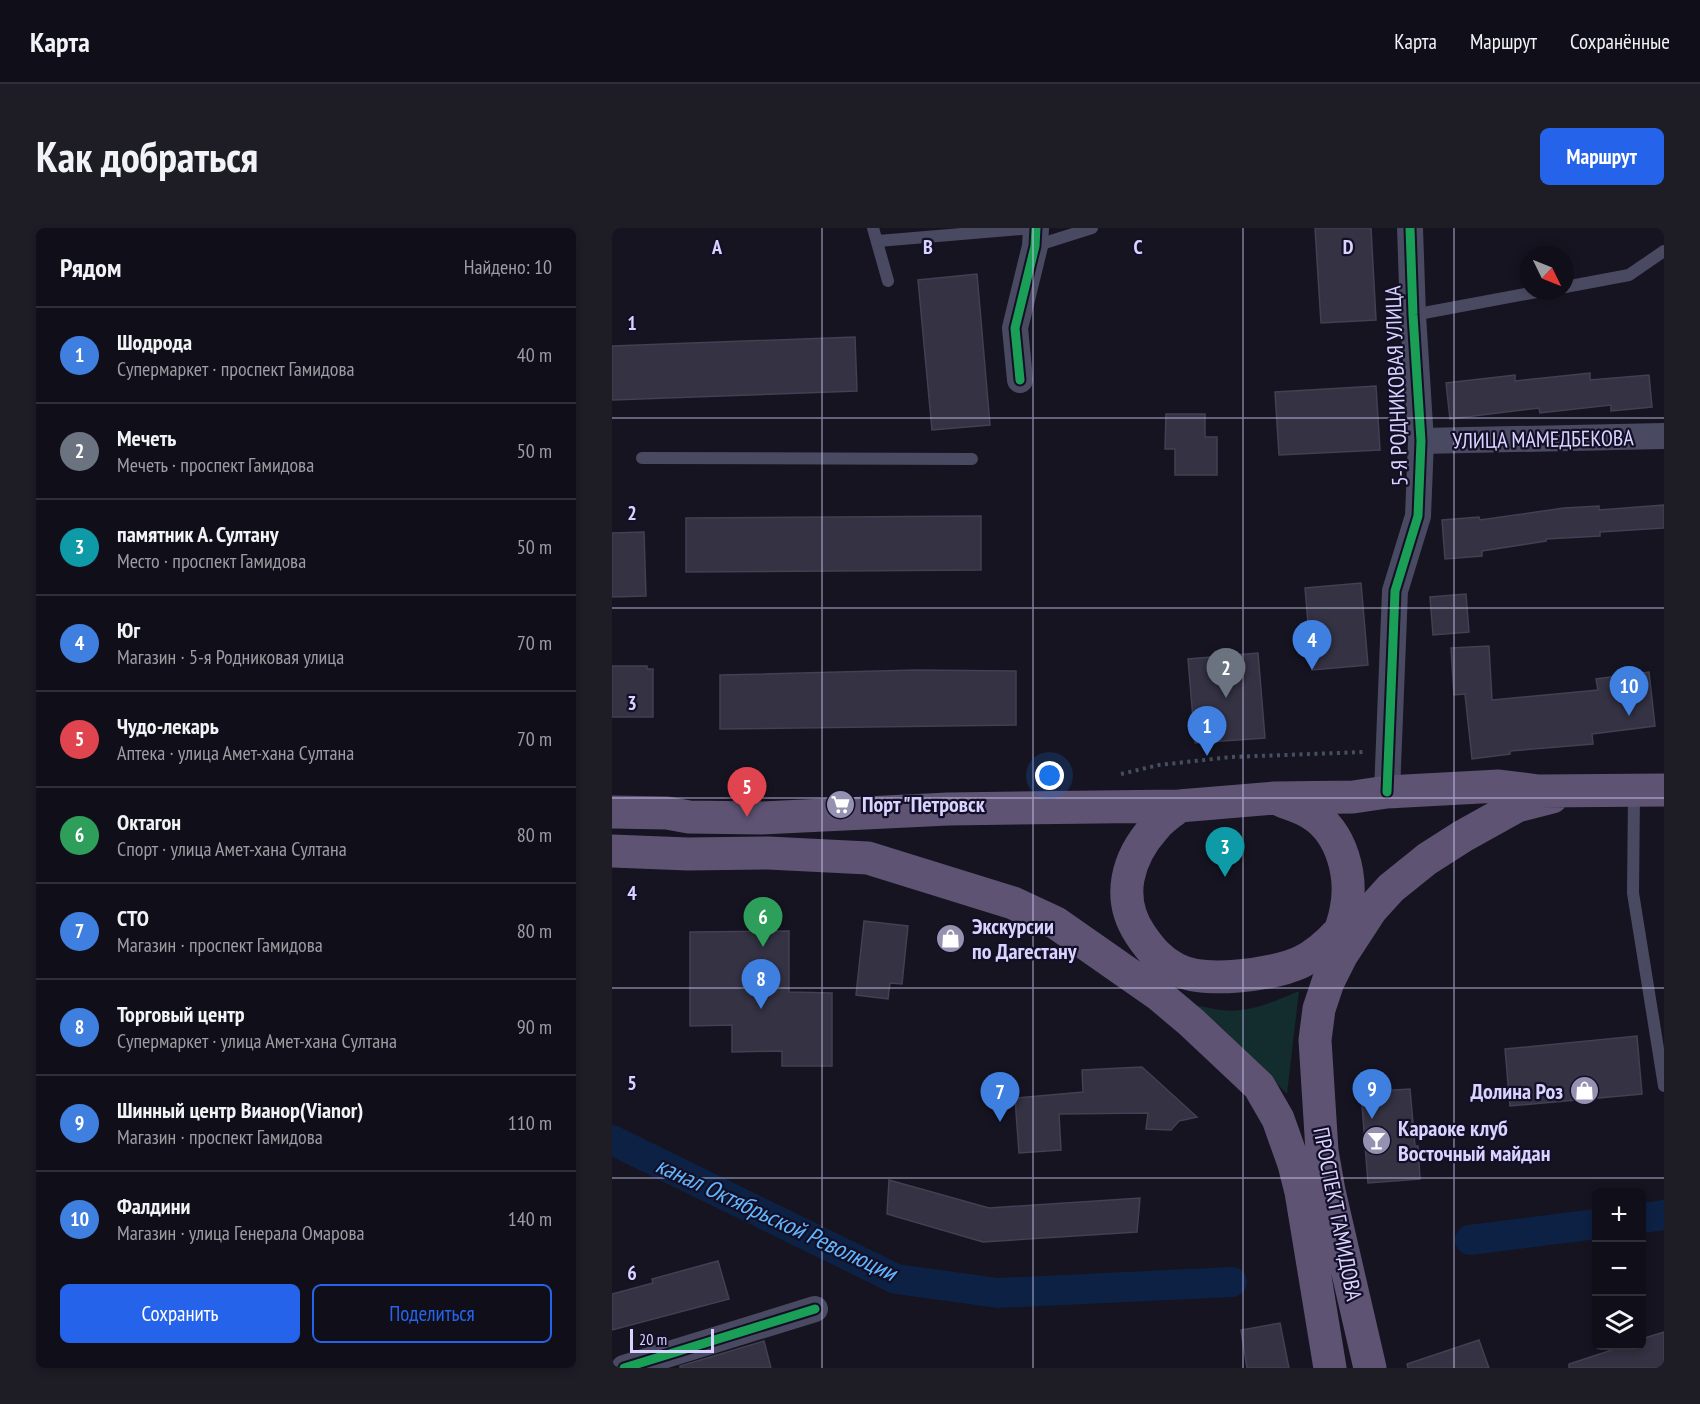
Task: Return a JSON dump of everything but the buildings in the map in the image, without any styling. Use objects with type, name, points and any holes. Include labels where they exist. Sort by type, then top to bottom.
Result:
[{"type":"main road","points":[[1275,798],[1353,797],[1386,792],[1508,796],[1539,791],[1654,793]]},
{"type":"main road","points":[[612,851],[688,854],[768,853],[868,858],[1013,903],[1056,923],[1107,959],[1161,977],[1253,976],[1300,962],[1328,944],[1343,941],[1391,888],[1427,859],[1463,836],[1508,796]]},
{"type":"main road","name":"ПРОСПЕКТ ГАМИДОВА","points":[[612,812],[667,813],[689,817],[761,818],[948,809],[1179,806],[1275,798],[1311,812],[1329,827],[1346,864],[1349,886],[1343,941],[1319,1009],[1315,1040],[1322,1151],[1329,1191],[1370,1368]]},
{"type":"main road","points":[[1161,977],[1132,923],[1126,900],[1127,874],[1136,852],[1155,825],[1179,806]]},
{"type":"main road","name":"ПРОСПЕКТ ГАМИДОВА","points":[[1161,977],[1191,1022],[1259,1086],[1278,1119],[1287,1141],[1301,1192],[1330,1368]]},
{"type":"street","name":"5-Я РОДНИКОВАЯ УЛИЦА","points":[[1386,792],[1395,591],[1418,516],[1421,441],[1410,228]]},
{"type":"street","points":[[1020,380],[1015,328],[1035,234]]},
{"type":"street","name":"УЛИЦА МАМЕДБЕКОВА","points":[[1421,441],[1664,436]]},
{"type":"street","points":[[624,1368],[815,1309]]},
{"type":"lane","points":[[873,228],[888,281]]},
{"type":"lane","points":[[878,241],[1035,234],[1092,228]]},
{"type":"lane","points":[[1574,285],[1629,275],[1664,251]]},
{"type":"lane","points":[[1413,315],[1520,295]]},
{"type":"lane","points":[[642,458],[972,459]]},
{"type":"lane","points":[[1654,793],[1633,893],[1664,1086]]},
{"type":"green space","points":[[1299,991],[1287,1094],[1221,1027],[1193,1005],[1221,1010],[1241,1010],[1261,1006]]},
{"type":"waterway","name":"канал Октябрьской Революции","points":[[612,1140],[896,1279],[998,1293],[1232,1282]]},
{"type":"waterway","name":"канал Октябрьской Революции","points":[[1646,1217],[1664,1215]]},
{"type":"waterway","name":"канал Октябрьской Революции","points":[[1470,1240],[1592,1225]]},
{"type":"cycle path","points":[[1020,380],[1015,328],[1035,246],[1036,228]]},
{"type":"cycle path","points":[[1387,792],[1395,591],[1418,516],[1421,441],[1410,228]]},
{"type":"cycle path","points":[[624,1368],[815,1309]]},
{"type":"place","name":"Юг","points":[[1312,670]]},
{"type":"place","name":"Мечеть","points":[[1226,698]]},
{"type":"place","name":"Фалдини","points":[[1629,716]]},
{"type":"place","name":"Шодрода","points":[[1207,756]]},
{"type":"place","name":"Порт \"Петровск","points":[[841,804]]},
{"type":"place","name":"Чудо-лекарь","points":[[747,817]]},
{"type":"place","name":"памятник А. Султану","points":[[1225,877]]},
{"type":"place","name":"Экскурсии по Дагестану","points":[[951,939]]},
{"type":"place","name":"Октагон","points":[[763,947]]},
{"type":"place","name":"Торговый центр","points":[[761,1009]]},
{"type":"place","name":"Долина Роз","points":[[1584,1091]]},
{"type":"place","name":"Шинный центр Вианор(Vianor)","points":[[1372,1119]]},
{"type":"place","name":"СТО","points":[[1000,1122]]},
{"type":"place","name":"Караоке клуб Восточный майдан","points":[[1377,1141]]}]
